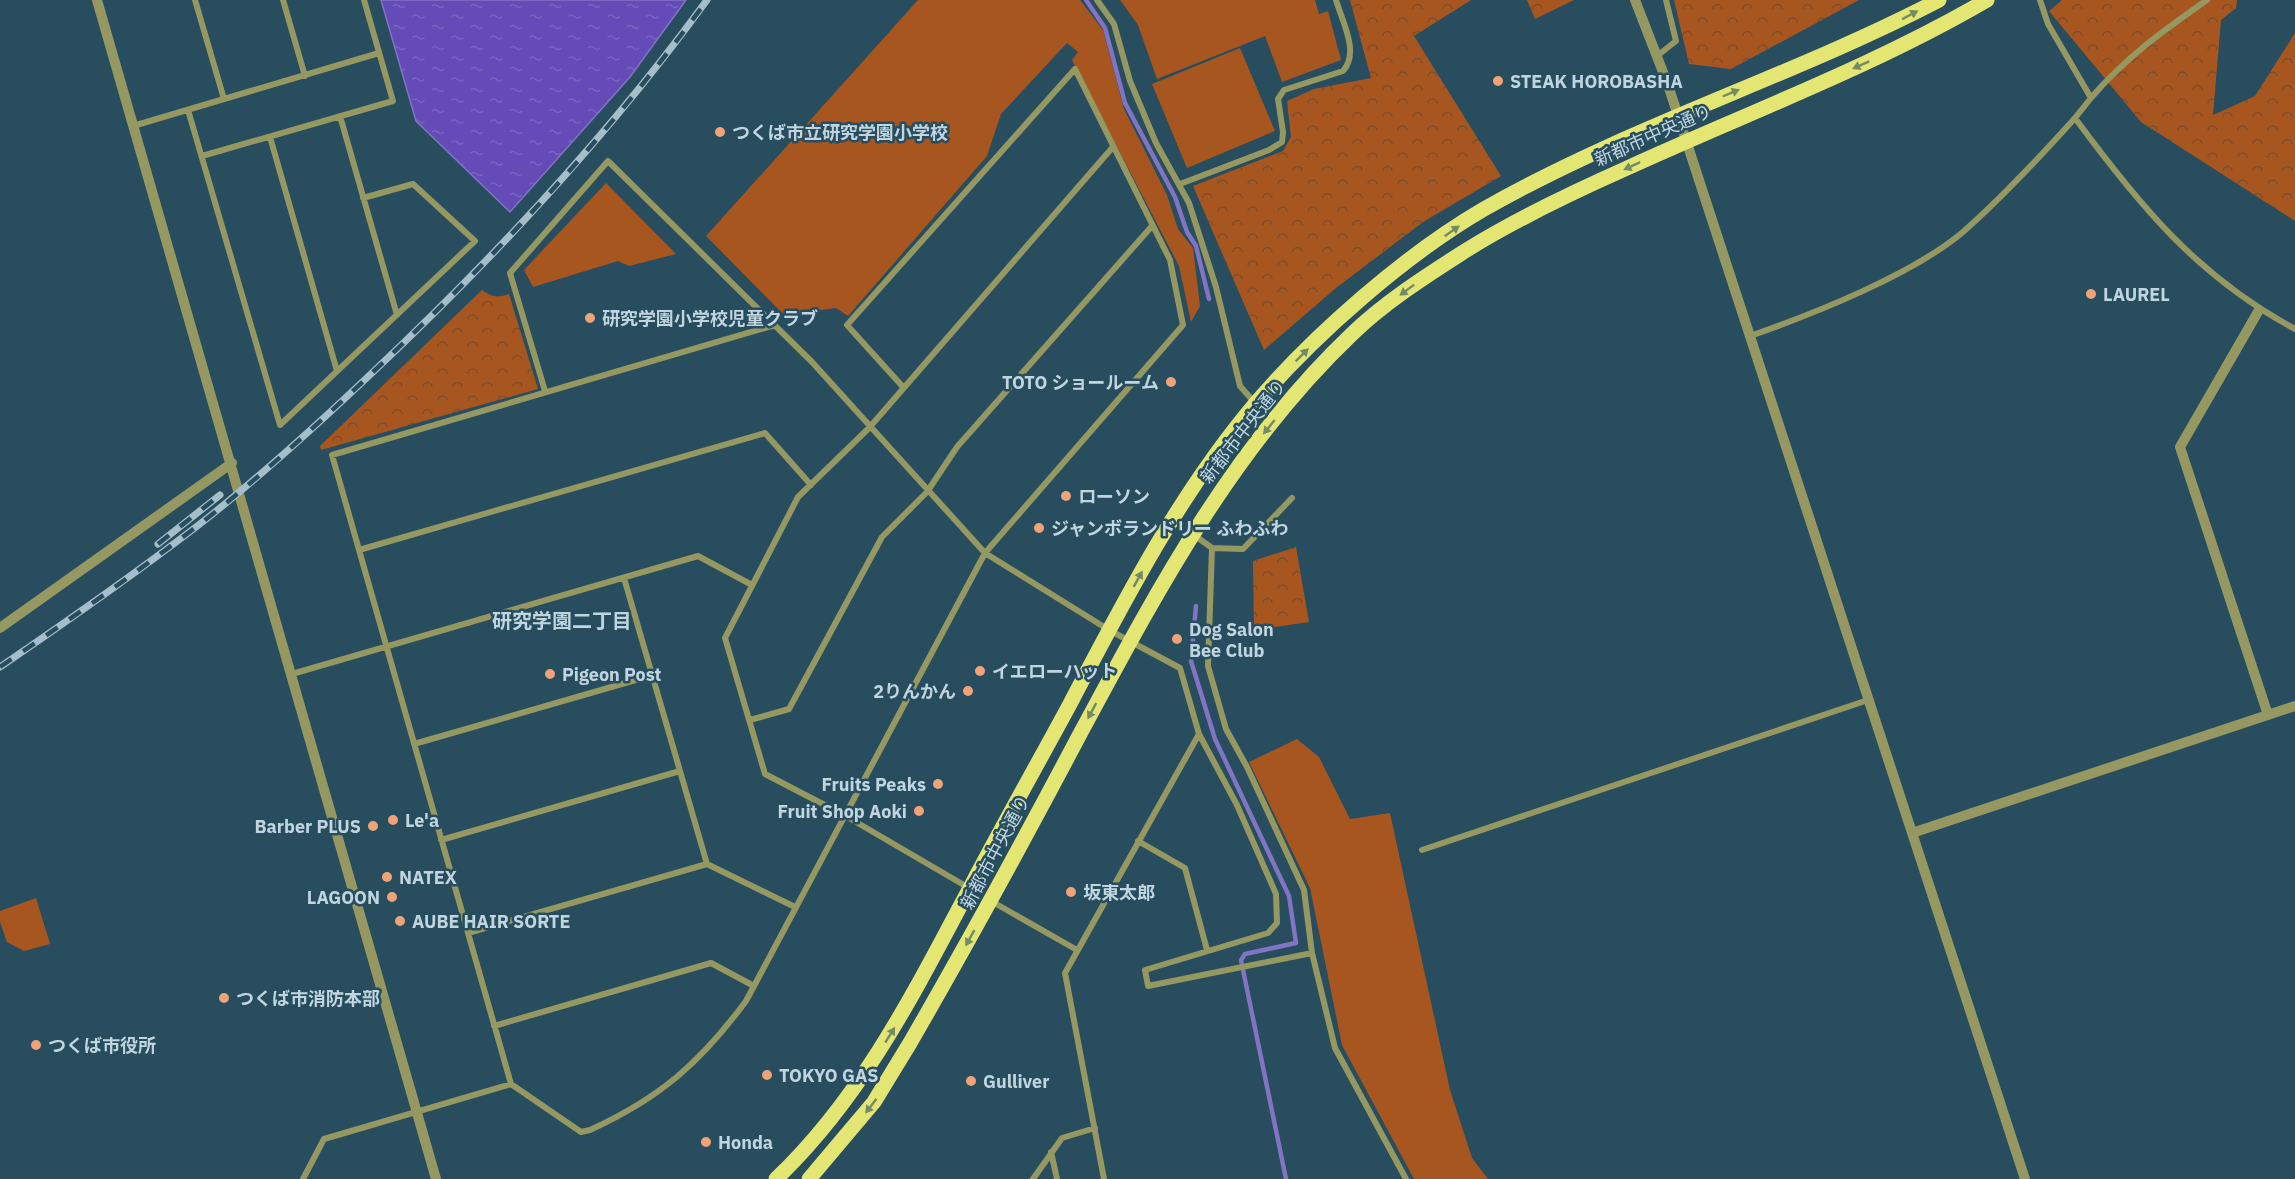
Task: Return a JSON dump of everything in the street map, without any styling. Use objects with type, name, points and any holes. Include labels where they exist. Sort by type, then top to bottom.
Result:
[{"type":"main road","name":"新都市中央通り","points":[[776,1179],[818,1136],[856,1088],[939,951],[970,888],[1109,630],[1180,508],[1256,404],[1345,314],[1395,271],[1470,218],[1545,178],[1677,116],[1877,32],[1939,0]]},
{"type":"main road","name":"新都市中央通り","points":[[809,1179],[874,1102],[991,901],[1130,641],[1192,532],[1253,446],[1309,378],[1354,332],[1412,287],[1468,249],[1576,192],[1686,141],[1897,49],[1987,0]]},
{"type":"street","points":[[97,0],[436,1179]]},
{"type":"street","points":[[195,0],[224,99]]},
{"type":"street","points":[[283,0],[305,76]]},
{"type":"street","points":[[202,156],[393,101],[364,0]]},
{"type":"street","points":[[1097,0],[1114,24],[1139,106],[1156,143],[1190,203],[1216,287],[1240,386],[1256,404]]},
{"type":"street","points":[[1180,184],[1269,150],[1282,142],[1283,132],[1278,99],[1284,90],[1343,71],[1350,64],[1351,53],[1336,0]]},
{"type":"street","points":[[1635,0],[1686,141],[2025,1179]]},
{"type":"street","points":[[1657,56],[1676,41],[1666,0]]},
{"type":"street","points":[[2040,0],[2048,24],[2091,98]]},
{"type":"street","points":[[1750,336],[1856,293],[1923,259],[1970,225],[2022,176],[2114,71],[2153,37],[2207,0]]},
{"type":"street","points":[[133,126],[379,53]]},
{"type":"street","points":[[775,325],[332,455],[511,1084],[582,1132],[651,1098],[681,1076],[722,1033],[754,986],[985,553],[1183,325],[1170,260],[1112,148],[1075,69],[847,325],[903,387]]},
{"type":"street","points":[[188,110],[280,425],[475,241],[413,184],[363,198]]},
{"type":"street","points":[[340,116],[397,315]]},
{"type":"street","points":[[2075,118],[2149,214],[2183,249],[2259,310],[2295,329]]},
{"type":"street","points":[[270,137],[337,371]]},
{"type":"street","points":[[970,888],[844,815],[765,774],[725,638],[798,497],[869,428],[1112,148]]},
{"type":"street","points":[[545,392],[510,273],[608,162],[775,325],[985,553],[1109,630],[1180,668],[1199,734],[1237,805],[1276,894],[1277,923],[1268,933],[1145,970],[1148,986],[1312,952]]},
{"type":"street","points":[[750,720],[789,709],[882,537],[927,492],[957,447],[1152,226]]},
{"type":"street","points":[[2259,310],[2180,447],[2268,715]]},
{"type":"street","points":[[359,550],[765,433],[811,485]]},
{"type":"street","points":[[0,628],[232,463]]},
{"type":"street","points":[[1192,532],[1212,548],[1243,549],[1292,498]]},
{"type":"street","points":[[1212,548],[1208,666],[1226,729],[1247,766],[1304,890],[1312,952],[1335,1048],[1406,1179]]},
{"type":"street","points":[[292,674],[698,556],[752,585]]},
{"type":"street","points":[[624,578],[707,864]]},
{"type":"street","points":[[414,744],[652,675]]},
{"type":"street","points":[[1422,850],[1868,700]]},
{"type":"street","points":[[1912,833],[2295,706]]},
{"type":"street","points":[[1104,1179],[1065,973],[1199,734]]},
{"type":"street","points":[[441,840],[680,771]]},
{"type":"street","points":[[1138,841],[1185,868],[1207,950]]},
{"type":"street","points":[[468,933],[707,864],[795,907]]},
{"type":"street","points":[[991,901],[1077,950]]},
{"type":"street","points":[[494,1026],[711,963],[754,986]]},
{"type":"street","points":[[303,1179],[324,1139],[511,1084]]},
{"type":"street","points":[[1033,1179],[1062,1138],[1095,1128]]},
{"type":"street","points":[[1052,1152],[1057,1179]]},
{"type":"green space","points":[[918,0],[1080,0],[1103,30],[1124,109],[1167,195],[1178,229],[1193,248],[1200,306],[1191,322],[1179,266],[1072,60],[1078,52],[1067,43],[1001,114],[987,156],[848,316],[836,308],[805,312],[789,320],[706,236]]},
{"type":"green space","points":[[1120,0],[1315,0],[1319,14],[1328,11],[1341,60],[1282,82],[1265,36],[1157,79],[1138,25]]},
{"type":"green space","points":[[1350,0],[1471,0],[1414,36],[1501,176],[1423,222],[1336,288],[1264,350],[1193,186],[1283,151],[1291,137],[1287,101],[1314,89],[1371,78]]},
{"type":"green space","points":[[1527,0],[1574,0],[1535,19]]},
{"type":"green space","points":[[1674,0],[1859,0],[1731,69],[1689,64]]},
{"type":"green space","points":[[2062,0],[2237,0],[2236,8],[2221,20],[2213,115],[2255,96],[2295,33],[2295,221],[2141,122],[2049,11]]},
{"type":"green space","points":[[1240,48],[1275,131],[1187,168],[1152,84]]},
{"type":"green space","points":[[606,183],[676,254],[629,266],[618,261],[533,287],[524,270]]},
{"type":"green space","points":[[482,290],[495,296],[509,294],[538,389],[321,450],[320,446]]},
{"type":"green space","points":[[1296,547],[1309,622],[1254,630],[1253,561]]},
{"type":"green space","points":[[1297,739],[1319,757],[1350,819],[1390,813],[1450,1090],[1472,1158],[1488,1179],[1414,1179],[1342,1045],[1310,888],[1249,762]]},
{"type":"green space","points":[[36,898],[50,944],[24,951],[7,942],[0,922],[0,911]]},
{"type":"water","points":[[381,0],[686,0],[630,77],[510,212],[416,121]]},
{"type":"waterway","points":[[1086,0],[1105,28],[1125,103],[1175,197],[1187,232],[1196,246],[1209,299]]},
{"type":"waterway","points":[[1196,606],[1191,661],[1215,739],[1289,896],[1296,943],[1245,954],[1241,960],[1286,1179]]},
{"type":"railway","points":[[0,667],[123,581],[219,509],[286,452],[373,372],[462,285],[549,194],[630,99],[707,0]]},
{"type":"railway","points":[[158,544],[220,495]]},
{"type":"place","name":"STEAK HOROBASHA","points":[[1498,81]]},
{"type":"place","name":"つくば市立研究学園小学校","points":[[720,132]]},
{"type":"place","name":"LAUREL","points":[[2091,294]]},
{"type":"place","name":"研究学園小学校児童クラブ","points":[[590,318]]},
{"type":"place","name":"TOTO ショールーム","points":[[1171,382]]},
{"type":"place","name":"ローソン","points":[[1066,496]]},
{"type":"place","name":"ジャンボランドリー ふわふわ","points":[[1039,528]]},
{"type":"place","name":"Dog Salon Bee Club","points":[[1177,639]]},
{"type":"place","name":"イエローハット","points":[[980,671]]},
{"type":"place","name":"Pigeon Post","points":[[550,674]]},
{"type":"place","name":"2りんかん","points":[[968,691]]},
{"type":"place","name":"Fruits Peaks","points":[[938,784]]},
{"type":"place","name":"Fruit Shop Aoki","points":[[919,811]]},
{"type":"place","name":"Le'a","points":[[393,820]]},
{"type":"place","name":"Barber PLUS","points":[[373,826]]},
{"type":"place","name":"NATEX","points":[[387,877]]},
{"type":"place","name":"坂東太郎","points":[[1071,892]]},
{"type":"place","name":"LAGOON","points":[[392,897]]},
{"type":"place","name":"AUBE HAIR SORTE","points":[[400,921]]},
{"type":"place","name":"つくば市消防本部","points":[[224,998]]},
{"type":"place","name":"つくば市役所","points":[[36,1045]]},
{"type":"place","name":"TOKYO GAS","points":[[767,1075]]},
{"type":"place","name":"Gulliver","points":[[971,1081]]},
{"type":"place","name":"Honda","points":[[706,1142]]},
{"type":"district","name":"研究学園二丁目","points":[[562,620]]}]
